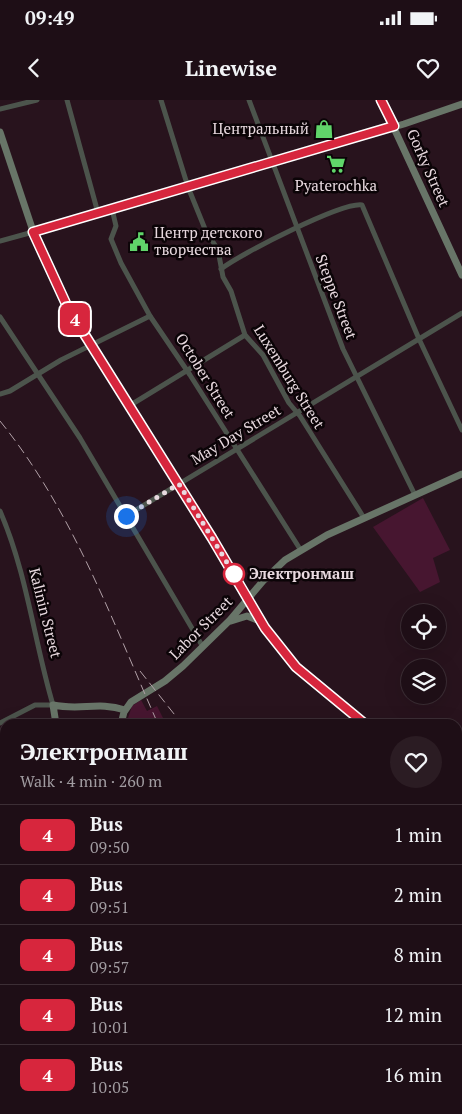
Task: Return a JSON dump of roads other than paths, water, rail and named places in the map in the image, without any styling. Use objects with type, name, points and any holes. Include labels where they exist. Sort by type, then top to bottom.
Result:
[{"type":"street","points":[[0,109],[37,100]]},
{"type":"street","points":[[67,100],[98,213]]},
{"type":"street","name":"Luxemburg Street","points":[[161,100],[188,187],[202,223],[218,250],[223,277],[233,296],[245,334],[263,355],[297,413],[364,518]]},
{"type":"street","name":"Steppe Street","points":[[250,100],[336,333],[415,495]]},
{"type":"street","name":"Gorky Street","points":[[381,100],[462,275]]},
{"type":"street","points":[[0,241],[394,126],[462,104]]},
{"type":"street","points":[[0,132],[33,232],[61,294],[92,346],[179,484],[262,622],[296,667],[359,719]]},
{"type":"street","points":[[221,269],[254,249],[332,211],[360,204],[364,208],[419,339],[462,430]]},
{"type":"street","name":"October Street","points":[[112,209],[116,226],[111,234],[112,243],[150,316],[300,550]]},
{"type":"street","name":"May Day Street","points":[[126,516],[462,313]]},
{"type":"street","points":[[0,394],[10,391],[150,316]]},
{"type":"street","points":[[0,317],[39,374],[203,647]]},
{"type":"street","points":[[129,406],[245,334]]},
{"type":"street","name":"Labor Street","points":[[125,710],[131,702],[174,674],[226,624],[272,570],[300,550],[364,518],[462,474]]},
{"type":"street","name":"Kalinin Street","points":[[0,511],[12,539],[34,620],[55,719]]},
{"type":"street","points":[[226,624],[247,616],[262,622]]},
{"type":"street","points":[[58,719],[63,713],[102,704],[125,710],[123,719]]},
{"type":"street","points":[[8,719],[35,705],[53,705],[75,709]]},
{"type":"railway","points":[[0,421],[26,455],[70,529],[107,606],[156,719]]},
{"type":"railway","points":[[140,671],[178,719]]},
{"type":"place","name":"Центральный","points":[[324,129]]},
{"type":"place","name":"Pyaterochka","points":[[336,164]]},
{"type":"place","name":"Центр детского творчества","points":[[139,242]]},
{"type":"place","name":"Электронмаш","points":[[234,574]]}]
